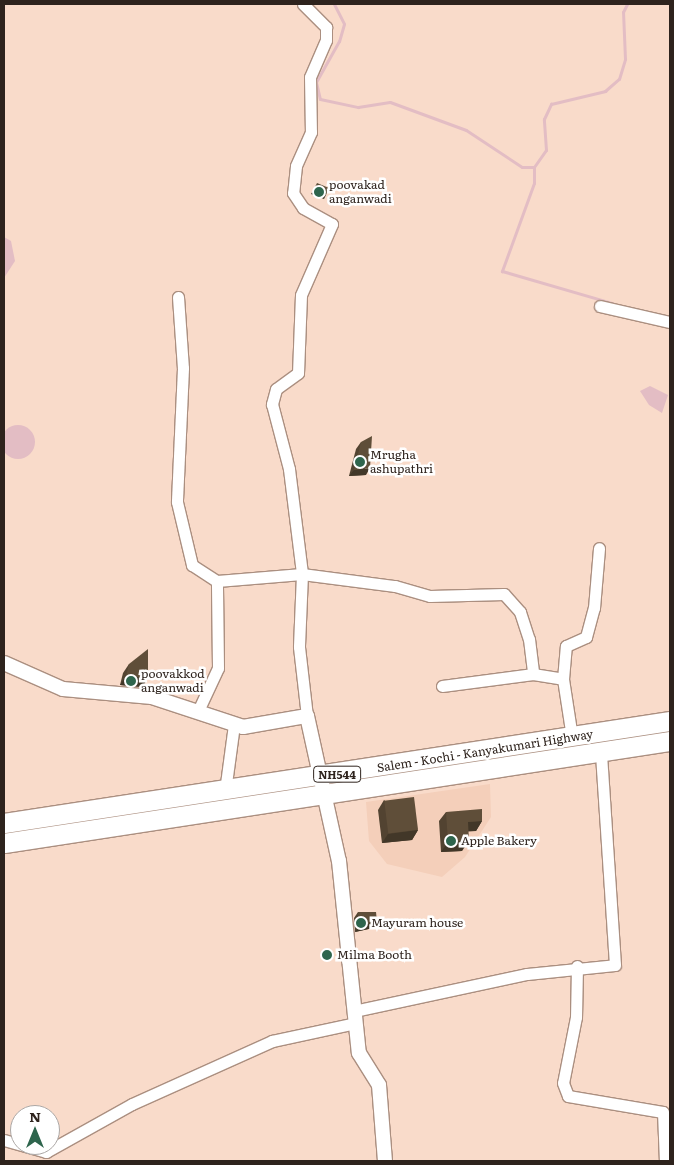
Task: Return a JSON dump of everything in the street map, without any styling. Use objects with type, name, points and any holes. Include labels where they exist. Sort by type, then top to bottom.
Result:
[{"type":"highway","name":"Salem - Kochi - Kanyakumari Highway","points":[[4,843],[322,786],[572,737],[670,722]]},
{"type":"highway","name":"Salem - Kochi - Kanyakumari Highway","points":[[4,823],[225,791],[322,786],[601,752],[670,741]]},
{"type":"street","points":[[303,4],[326,28],[326,40],[310,77],[311,132],[296,166],[293,193],[303,208],[332,224],[301,295],[298,373],[272,396],[289,469],[302,574],[299,647],[307,716],[339,861],[359,1053],[379,1085],[385,1161]]},
{"type":"street","points":[[178,297],[183,368],[179,521],[192,565],[216,582],[302,574],[394,586],[430,596],[504,594],[520,612],[530,639],[533,674]]},
{"type":"street","points":[[600,306],[670,322]]},
{"type":"street","points":[[572,737],[563,680],[566,646],[586,637],[590,622],[600,548]]},
{"type":"street","points":[[198,711],[218,668],[216,582]]},
{"type":"street","points":[[4,663],[63,689],[152,697],[234,724],[260,726],[307,716]]},
{"type":"street","points":[[442,686],[533,674],[563,680]]},
{"type":"street","points":[[225,791],[234,724]]},
{"type":"street","points":[[4,1140],[46,1152],[117,1111],[272,1041],[354,1017],[576,966],[614,965],[601,752]]},
{"type":"street","points":[[576,966],[576,1017],[563,1083],[568,1096],[663,1112],[665,1161]]},
{"type":"shaded area","points":[[4,237],[11,241],[15,261],[4,278]]},
{"type":"shaded area","points":[[650,386],[668,395],[662,413],[649,405],[640,391]]},
{"type":"shaded area","points":[[18,425],[30,430],[35,442],[30,454],[18,459],[6,454],[1,442],[6,430]]},
{"type":"shaded area","points":[[490,784],[491,817],[465,857],[442,877],[387,864],[369,841],[366,802]]},
{"type":"building","points":[[317,183],[329,188],[326,195],[313,191]]},
{"type":"building","points":[[372,436],[370,468],[354,470],[361,442]]},
{"type":"building","points":[[148,649],[148,678],[126,676],[129,664]]},
{"type":"building","points":[[414,797],[418,830],[388,833],[384,801]]},
{"type":"building","points":[[482,809],[482,821],[468,822],[469,841],[448,842],[446,812]]},
{"type":"building","points":[[358,912],[376,912],[377,922],[360,926]]},
{"type":"waterway","points":[[334,4],[344,24],[339,41],[316,82],[320,99],[358,107],[390,102],[466,130],[522,167],[534,167],[546,150],[544,119],[551,104],[605,91],[619,79],[625,59],[623,12],[627,4]]},
{"type":"waterway","points":[[534,167],[534,183],[502,271],[612,303]]},
{"type":"place","name":"poovakad anganwadi","points":[[319,192]]},
{"type":"place","name":"Mrugha ashupathri","points":[[360,462]]},
{"type":"place","name":"poovakkod anganwadi","points":[[131,681]]},
{"type":"place","name":"Apple Bakery","points":[[451,841]]},
{"type":"place","name":"Mayuram house","points":[[361,923]]},
{"type":"place","name":"Milma Booth","points":[[327,955]]}]
